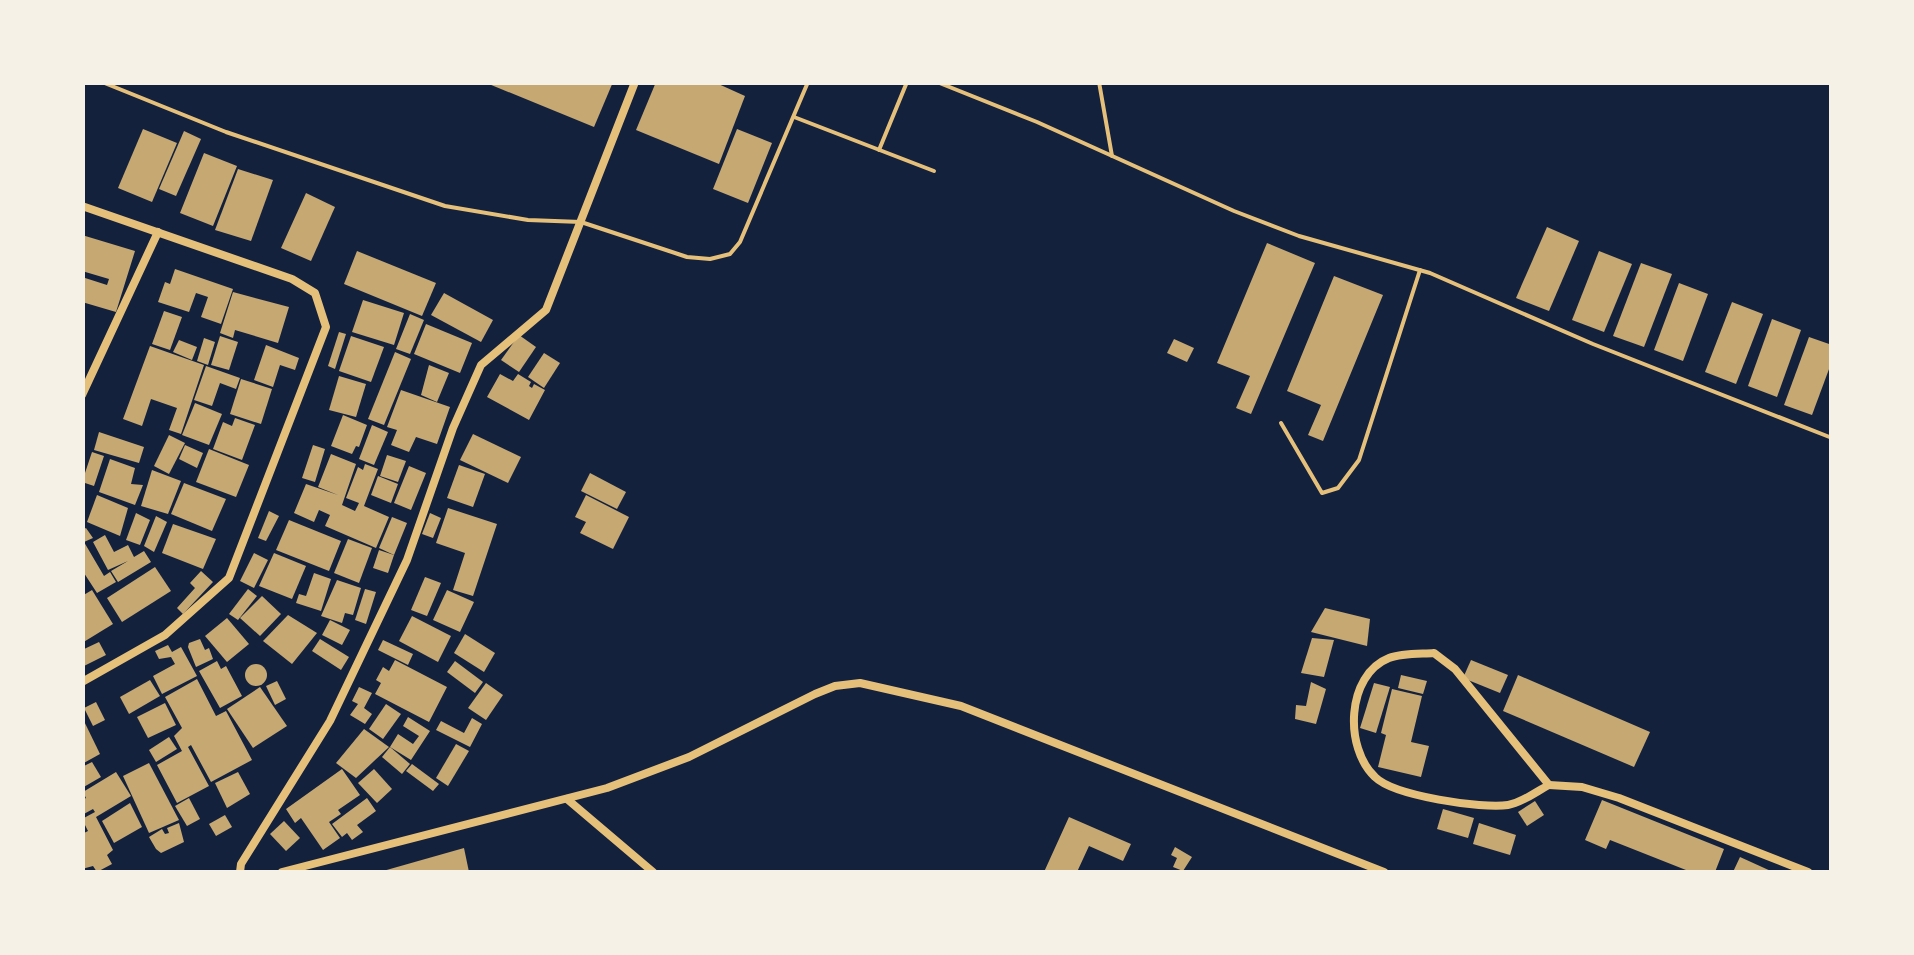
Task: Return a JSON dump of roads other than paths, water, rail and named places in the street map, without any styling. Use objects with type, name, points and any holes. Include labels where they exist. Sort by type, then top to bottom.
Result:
[{"type":"street","points":[[240,872],[241,864],[330,720],[398,578],[453,428],[481,365],[546,310],[635,82]]},
{"type":"street","points":[[82,206],[292,279],[315,293],[326,327],[228,578],[165,635],[82,682]]},
{"type":"street","points":[[82,395],[158,232]]},
{"type":"street","points":[[1549,785],[1454,669],[1434,653],[1389,658],[1366,674],[1355,702],[1355,728],[1364,762],[1386,785],[1466,804],[1510,805],[1549,785],[1582,787],[1808,872]]},
{"type":"street","points":[[287,872],[567,799],[689,757],[835,686],[860,684],[961,706],[1384,872]]},
{"type":"street","points":[[567,799],[652,872]]},
{"type":"lane","points":[[102,82],[226,132],[445,206],[528,220],[581,222],[687,258],[710,259],[730,254],[752,220],[808,82]]},
{"type":"lane","points":[[879,150],[907,82]]},
{"type":"lane","points":[[937,82],[1299,236],[1420,270],[1593,344],[1832,438]]},
{"type":"lane","points":[[1099,82],[1112,156]]},
{"type":"lane","points":[[794,117],[934,171]]},
{"type":"lane","points":[[1280,423],[1322,493],[1338,488],[1359,460],[1420,270]]}]
